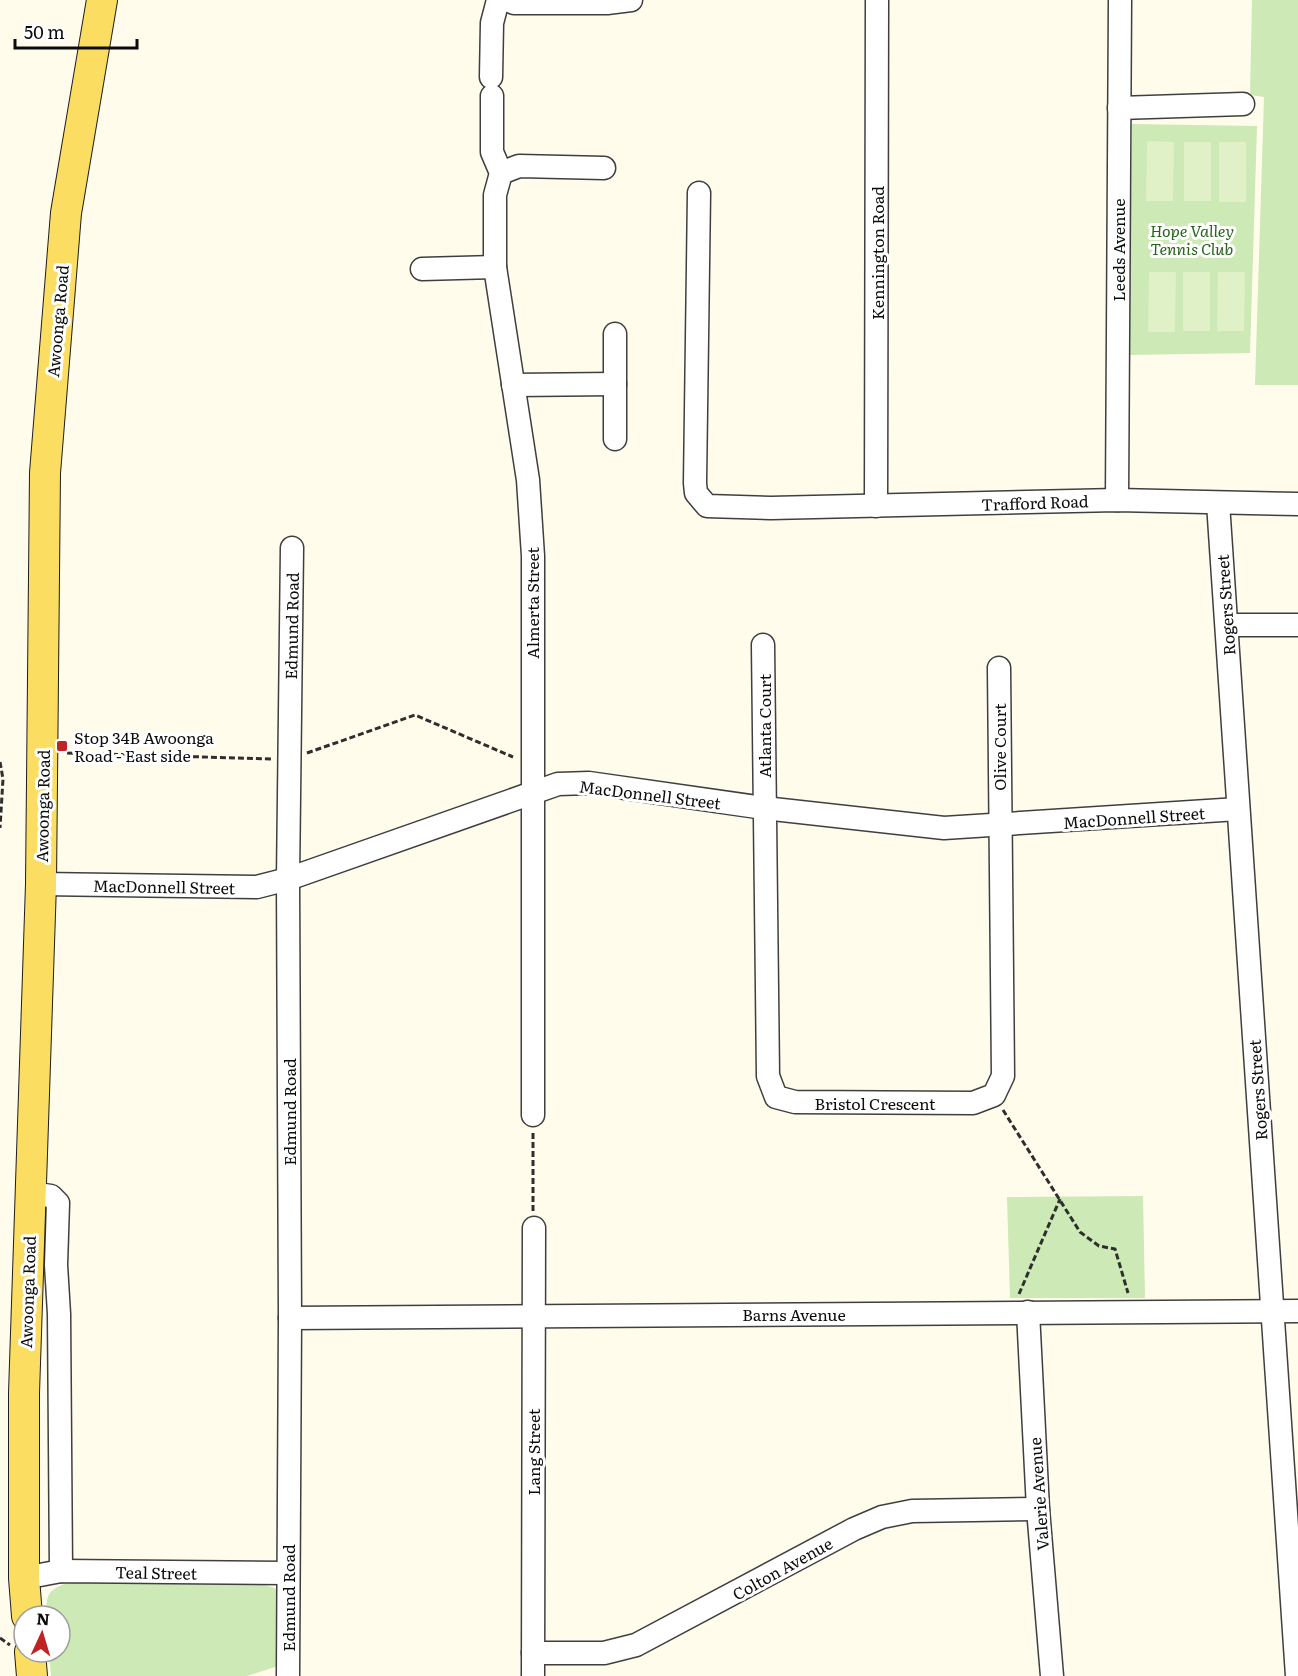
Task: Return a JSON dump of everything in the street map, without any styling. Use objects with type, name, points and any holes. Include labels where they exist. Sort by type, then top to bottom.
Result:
[{"type":"main road","name":"Awoonga Road","points":[[26,1604],[24,1394],[41,884],[45,473],[66,213],[102,0]]},
{"type":"street","name":"Almerta Street","points":[[498,0],[492,22],[492,152],[501,173],[495,195],[495,267],[528,480],[533,556],[533,1115]]},
{"type":"street","points":[[507,0],[514,3],[607,3],[631,0]]},
{"type":"street","name":"Kennington Road","points":[[876,506],[877,0]]},
{"type":"street","name":"Leeds Avenue","points":[[1117,500],[1120,0]]},
{"type":"street","points":[[1119,108],[1243,104]]},
{"type":"street","points":[[501,173],[519,166],[604,168]]},
{"type":"street","name":"Trafford Road","points":[[699,193],[696,493],[704,503],[713,508],[1117,500],[1298,504]]},
{"type":"street","points":[[422,268],[495,267]]},
{"type":"street","points":[[615,334],[615,439]]},
{"type":"street","points":[[513,385],[615,384]]},
{"type":"street","name":"Rogers Street","points":[[1218,503],[1296,1676]]},
{"type":"street","name":"Edmund Road","points":[[288,1676],[290,1318],[288,879],[292,548]]},
{"type":"street","points":[[1227,625],[1298,625]]},
{"type":"street","name":"Atlanta Court","points":[[763,645],[764,808]]},
{"type":"street","name":"Olive Court","points":[[999,668],[999,827]]},
{"type":"street","name":"MacDonnell Street","points":[[41,884],[257,887],[288,879],[558,784],[589,783],[764,808],[917,826],[999,827],[1238,809]]},
{"type":"street","name":"Bristol Crescent","points":[[764,808],[768,1076],[776,1097],[795,1102],[974,1103],[994,1095]]},
{"type":"street","points":[[994,1095],[1003,1076],[999,827]]},
{"type":"street","points":[[31,1193],[51,1197],[58,1203],[56,1265],[59,1314],[61,1571]]},
{"type":"street","name":"Lang Street","points":[[533,1665],[534,1228]]},
{"type":"street","name":"Barns Avenue","points":[[290,1318],[1298,1311]]},
{"type":"street","name":"Valerie Avenue","points":[[1020,1313],[1052,1676]]},
{"type":"street","name":"Colton Avenue","points":[[533,1665],[636,1645],[854,1529],[882,1517],[912,1512],[1038,1509]]},
{"type":"street","name":"Teal Street","points":[[24,1578],[61,1571],[288,1573]]},
{"type":"path","points":[[67,753],[289,759],[416,715],[532,765]]},
{"type":"path","points":[[0,762],[3,779],[0,828]]},
{"type":"path","points":[[994,1095],[1080,1232],[1099,1246],[1115,1249],[1133,1312]]},
{"type":"path","points":[[533,1115],[534,1228]]},
{"type":"path","points":[[1020,1313],[1060,1199]]},
{"type":"green space","points":[[1252,0],[1298,0],[1298,385],[1255,385],[1264,97],[1250,95]]},
{"type":"green space","name":"Hope Valley Tennis Club","points":[[1132,124],[1257,126],[1250,353],[1129,355]]},
{"type":"green space","points":[[1147,141],[1174,142],[1173,201],[1146,201]]},
{"type":"green space","points":[[1184,142],[1211,142],[1211,201],[1184,201]]},
{"type":"green space","points":[[1219,142],[1246,142],[1246,202],[1219,202]]},
{"type":"green space","points":[[1149,272],[1176,272],[1175,332],[1148,332]]},
{"type":"green space","points":[[1183,272],[1210,272],[1210,331],[1183,331]]},
{"type":"green space","points":[[1218,272],[1245,272],[1244,331],[1217,331]]},
{"type":"green space","points":[[1143,1196],[1145,1298],[1010,1298],[1007,1197]]},
{"type":"green space","points":[[70,1582],[260,1584],[275,1588],[279,1597],[278,1666],[247,1676],[51,1676],[50,1664],[72,1664],[72,1604],[47,1604],[50,1593],[57,1587]]},
{"type":"place","name":"Stop 34B Awoonga Road - East side","points":[[62,746]]}]
